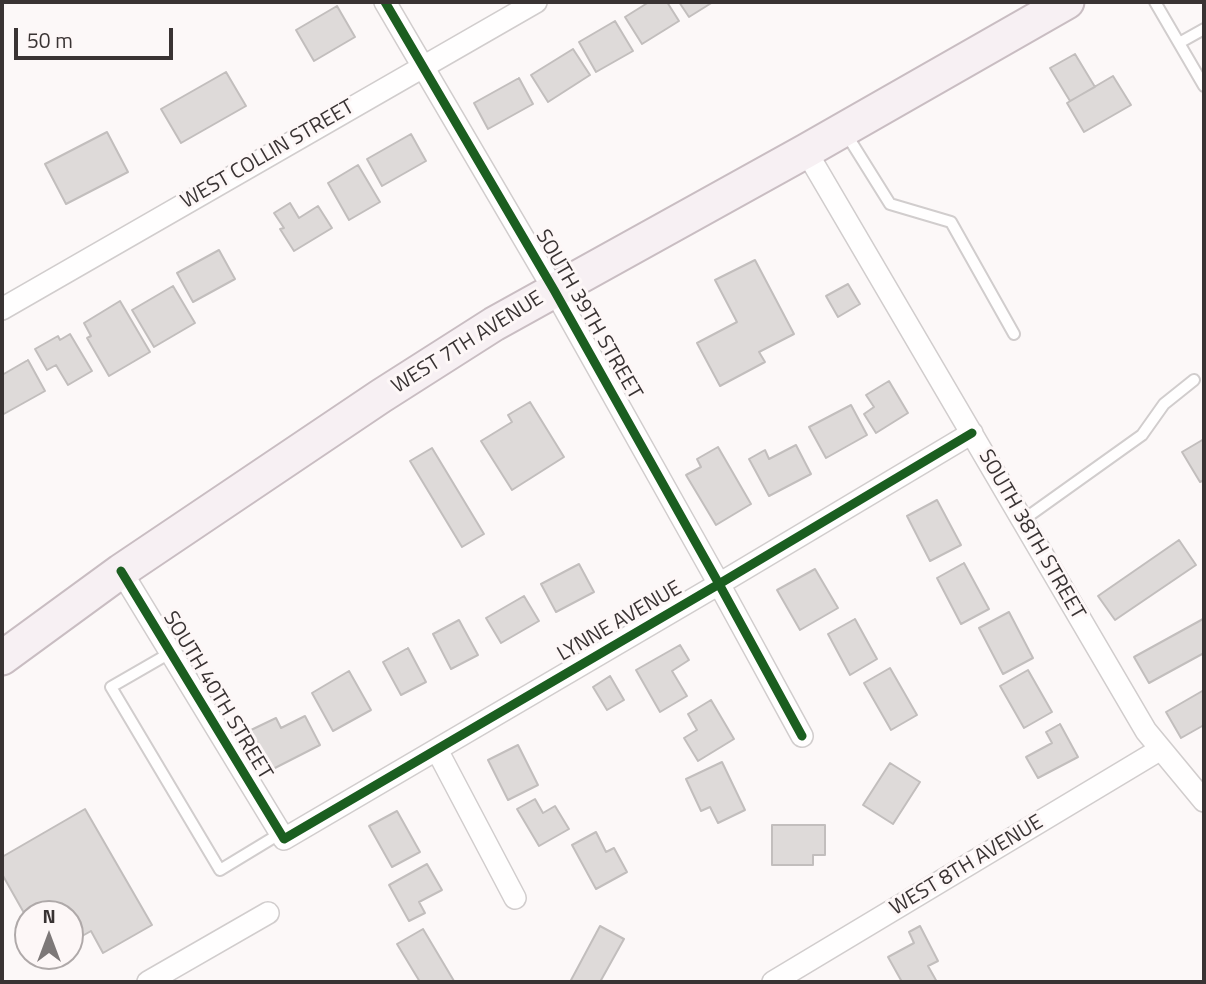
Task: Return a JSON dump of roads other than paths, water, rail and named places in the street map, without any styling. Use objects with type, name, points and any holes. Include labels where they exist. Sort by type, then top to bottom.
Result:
[{"type":"main road","name":"WEST 7TH AVENUE","points":[[2,658],[121,571],[381,396],[494,324],[1067,2]]},
{"type":"street","name":"SOUTH 39TH STREET","points":[[385,2],[554,290],[803,736]]},
{"type":"street","name":"WEST COLLIN STREET","points":[[2,309],[422,65],[536,2]]},
{"type":"street","name":"SOUTH 38TH STREET","points":[[806,151],[1146,731],[1204,801]]},
{"type":"street","name":"LYNNE AVENUE","points":[[282,836],[438,750],[972,433]]},
{"type":"street","name":"SOUTH 40TH STREET","points":[[121,571],[282,836]]},
{"type":"street","name":"WEST 8TH AVENUE","points":[[773,982],[1161,749]]},
{"type":"street","points":[[438,750],[516,898]]},
{"type":"street","points":[[148,982],[268,913]]},
{"type":"lane","points":[[1155,2],[1204,86]]},
{"type":"lane","points":[[1179,43],[1204,29]]},
{"type":"lane","points":[[844,129],[890,204],[951,222],[1014,334]]},
{"type":"lane","points":[[1023,520],[1142,435],[1164,404],[1194,380]]},
{"type":"lane","points":[[170,653],[111,687],[220,870],[282,836]]}]
